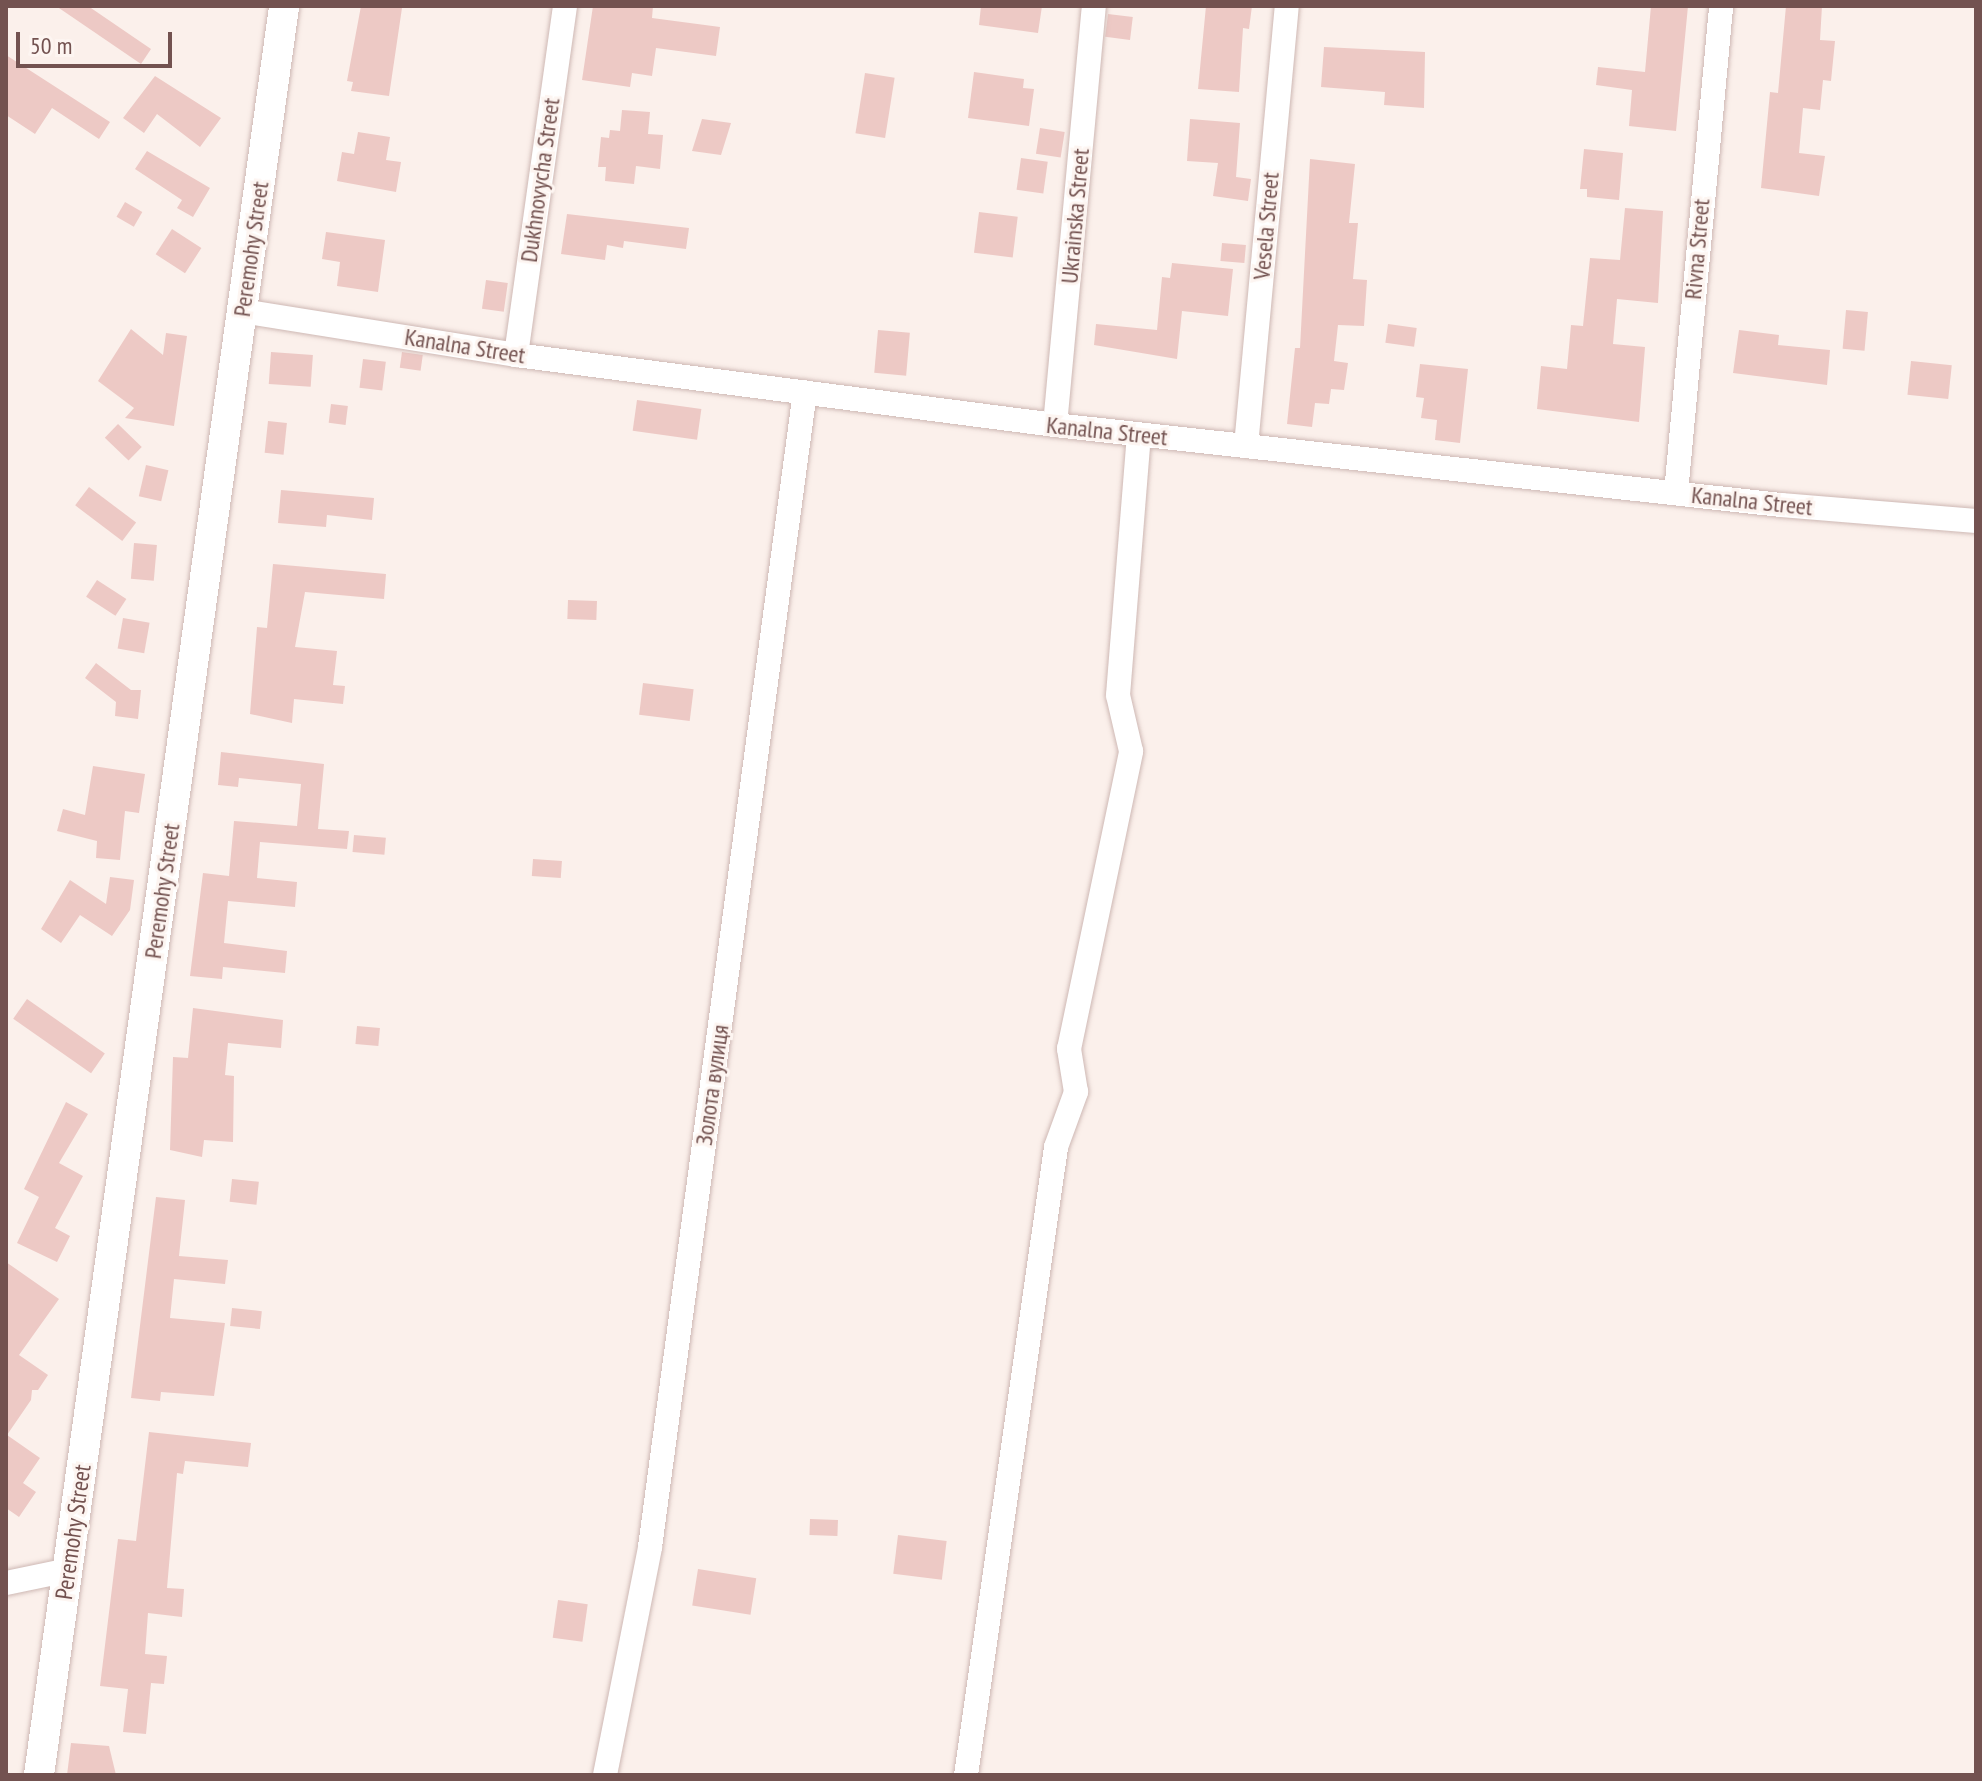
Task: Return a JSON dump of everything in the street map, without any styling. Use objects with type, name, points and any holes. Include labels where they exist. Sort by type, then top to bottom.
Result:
[{"type":"street","name":"Peremohy Street","points":[[39,1775],[284,6]]},
{"type":"street","name":"Dukhnovycha Street","points":[[516,355],[565,6]]},
{"type":"street","name":"Ukrainska Street","points":[[1055,425],[1094,6]]},
{"type":"street","name":"Vesela Street","points":[[1246,446],[1287,6]]},
{"type":"street","name":"Rivna Street","points":[[1676,493],[1721,6]]},
{"type":"street","name":"Kanalna Street","points":[[242,311],[516,355],[1055,425],[1676,493],[1976,521]]},
{"type":"street","name":"Золота вулиця","points":[[605,1775],[650,1547],[805,392]]},
{"type":"street","points":[[966,1775],[1056,1147],[1076,1092],[1069,1049],[1131,751],[1118,695],[1139,435]]},
{"type":"street","points":[[6,1583],[68,1570]]},
{"type":"building","points":[[56,6],[88,6],[151,49],[141,64]]},
{"type":"building","points":[[361,6],[402,8],[389,96],[351,91],[353,82],[347,81]]},
{"type":"building","points":[[593,6],[653,6],[652,18],[720,27],[716,56],[656,48],[652,76],[632,73],[630,87],[582,80]]},
{"type":"building","points":[[981,6],[1042,6],[1038,33],[979,25]]},
{"type":"building","points":[[1206,6],[1252,6],[1249,29],[1243,28],[1239,92],[1198,89]]},
{"type":"building","points":[[1651,6],[1688,6],[1676,131],[1629,126],[1632,90],[1596,85],[1598,67],[1645,72]]},
{"type":"building","points":[[1786,6],[1822,6],[1820,40],[1835,41],[1831,81],[1823,80],[1820,110],[1803,108],[1799,153],[1825,156],[1819,196],[1761,188],[1770,92],[1778,93]]},
{"type":"building","points":[[1108,14],[1133,17],[1130,40],[1105,37]]},
{"type":"building","points":[[1324,47],[1425,52],[1424,108],[1384,105],[1385,92],[1321,87]]},
{"type":"building","points":[[6,55],[110,122],[99,139],[52,108],[35,134],[6,115]]},
{"type":"building","points":[[974,72],[1024,79],[1023,88],[1034,89],[1029,126],[968,118]]},
{"type":"building","points":[[865,73],[895,78],[885,138],[855,133]]},
{"type":"building","points":[[155,76],[221,118],[200,147],[157,114],[144,133],[123,118]]},
{"type":"building","points":[[622,110],[650,112],[648,134],[663,135],[660,169],[636,166],[634,184],[605,181],[606,167],[598,167],[601,137],[609,138],[610,130],[620,131]]},
{"type":"building","points":[[702,119],[731,123],[721,155],[692,151]]},
{"type":"building","points":[[1190,119],[1240,123],[1236,177],[1251,179],[1248,201],[1213,196],[1218,163],[1187,161]]},
{"type":"building","points":[[1040,128],[1065,132],[1061,158],[1036,154]]},
{"type":"building","points":[[358,132],[390,137],[386,160],[401,162],[396,192],[337,181],[342,152],[354,154]]},
{"type":"building","points":[[1584,149],[1623,153],[1619,200],[1587,197],[1587,189],[1580,189]]},
{"type":"building","points":[[147,151],[210,188],[193,217],[177,208],[182,200],[135,169]]},
{"type":"building","points":[[1021,158],[1048,162],[1043,193],[1017,190]]},
{"type":"building","points":[[1310,159],[1355,164],[1349,223],[1358,223],[1353,279],[1367,280],[1364,326],[1338,325],[1334,361],[1348,363],[1344,390],[1331,389],[1329,404],[1315,403],[1312,427],[1287,424],[1295,348],[1300,348]]},
{"type":"building","points":[[125,202],[142,212],[134,227],[116,217]]},
{"type":"building","points":[[1625,208],[1663,211],[1658,303],[1617,299],[1613,344],[1645,347],[1639,422],[1537,409],[1541,366],[1567,369],[1571,325],[1583,326],[1590,258],[1620,260]]},
{"type":"building","points":[[979,212],[1018,217],[1013,257],[974,253]]},
{"type":"building","points":[[567,214],[689,228],[686,249],[624,241],[623,248],[607,245],[605,260],[561,254]]},
{"type":"building","points":[[172,229],[201,248],[185,273],[156,254]]},
{"type":"building","points":[[326,232],[385,240],[378,292],[337,286],[340,262],[322,259]]},
{"type":"building","points":[[1222,243],[1246,245],[1244,263],[1220,261]]},
{"type":"building","points":[[1172,263],[1233,269],[1228,316],[1182,311],[1177,359],[1094,345],[1096,324],[1157,330],[1162,277],[1170,278]]},
{"type":"building","points":[[486,280],[508,283],[504,312],[482,309]]},
{"type":"building","points":[[1846,310],[1868,312],[1865,351],[1843,349]]},
{"type":"building","points":[[1388,324],[1417,328],[1414,347],[1385,343]]},
{"type":"building","points":[[131,329],[163,355],[166,333],[187,336],[174,426],[125,418],[134,408],[98,381]]},
{"type":"building","points":[[878,330],[910,333],[906,376],[874,373]]},
{"type":"building","points":[[1739,330],[1779,335],[1778,345],[1830,350],[1827,385],[1733,373]]},
{"type":"building","points":[[271,352],[313,355],[311,387],[269,384]]},
{"type":"building","points":[[402,352],[423,355],[421,371],[400,368]]},
{"type":"building","points":[[363,359],[386,362],[382,391],[359,388]]},
{"type":"building","points":[[1911,361],[1952,365],[1948,399],[1907,395]]},
{"type":"building","points":[[1420,364],[1468,369],[1460,443],[1435,440],[1437,420],[1421,418],[1424,398],[1416,397]]},
{"type":"building","points":[[637,400],[701,409],[697,440],[633,431]]},
{"type":"building","points":[[331,404],[348,406],[346,425],[329,423]]},
{"type":"building","points":[[268,421],[287,423],[284,455],[265,453]]},
{"type":"building","points":[[118,424],[142,447],[129,461],[105,438]]},
{"type":"building","points":[[146,465],[168,470],[161,501],[139,496]]},
{"type":"building","points":[[89,487],[136,523],[122,541],[75,505]]},
{"type":"building","points":[[281,490],[374,498],[372,520],[327,515],[326,527],[278,523]]},
{"type":"building","points":[[134,543],[157,545],[154,581],[131,579]]},
{"type":"building","points":[[273,564],[386,574],[384,599],[305,592],[295,647],[337,651],[333,685],[345,686],[343,704],[294,699],[292,723],[250,714],[257,627],[267,628]]},
{"type":"building","points":[[97,580],[126,599],[115,616],[86,597]]},
{"type":"building","points":[[568,600],[597,601],[596,620],[567,619]]},
{"type":"building","points":[[123,618],[150,623],[144,653],[118,649]]},
{"type":"building","points":[[96,663],[131,690],[141,690],[138,719],[115,716],[116,702],[85,678]]},
{"type":"building","points":[[643,683],[694,689],[690,721],[639,715]]},
{"type":"building","points":[[221,752],[324,764],[318,829],[349,831],[347,849],[260,842],[257,878],[297,882],[295,907],[228,901],[224,943],[287,951],[285,973],[223,967],[222,979],[190,976],[203,873],[229,876],[234,821],[297,826],[301,784],[239,778],[238,787],[218,785]]},
{"type":"building","points":[[93,766],[145,774],[139,813],[125,811],[120,860],[96,858],[97,841],[57,831],[63,809],[85,815]]},
{"type":"building","points":[[354,835],[386,838],[384,855],[353,852]]},
{"type":"building","points":[[533,859],[562,861],[561,878],[532,876]]},
{"type":"building","points":[[110,877],[134,880],[130,910],[112,936],[80,915],[61,943],[41,929],[70,880],[106,904]]},
{"type":"building","points":[[27,999],[105,1053],[91,1073],[13,1019]]},
{"type":"building","points":[[193,1008],[283,1020],[281,1048],[228,1043],[225,1075],[234,1076],[233,1142],[204,1140],[202,1157],[170,1150],[173,1057],[188,1058]]},
{"type":"building","points":[[357,1026],[380,1028],[378,1046],[355,1044]]},
{"type":"building","points":[[66,1102],[88,1114],[59,1163],[83,1176],[55,1228],[70,1236],[57,1262],[17,1243],[39,1197],[24,1189]]},
{"type":"building","points":[[232,1179],[259,1182],[256,1205],[230,1202]]},
{"type":"building","points":[[156,1197],[185,1200],[179,1256],[228,1260],[225,1284],[174,1279],[170,1318],[225,1323],[214,1396],[161,1392],[160,1401],[131,1398]]},
{"type":"building","points":[[6,1262],[59,1299],[19,1355],[48,1375],[38,1390],[32,1390],[31,1400],[7,1435],[40,1458],[23,1483],[36,1492],[19,1517],[6,1508]]},
{"type":"building","points":[[232,1308],[262,1311],[260,1329],[230,1326]]},
{"type":"building","points":[[149,1432],[251,1443],[248,1467],[185,1461],[183,1474],[177,1473],[167,1588],[184,1589],[182,1617],[148,1613],[145,1654],[167,1656],[164,1684],[151,1683],[146,1734],[123,1732],[128,1689],[100,1686],[118,1539],[136,1541]]},
{"type":"building","points":[[810,1519],[838,1520],[837,1536],[809,1535]]},
{"type":"building","points":[[898,1535],[947,1541],[942,1580],[893,1574]]},
{"type":"building","points":[[698,1569],[756,1578],[750,1615],[692,1606]]},
{"type":"building","points":[[558,1600],[588,1604],[582,1642],[553,1638]]},
{"type":"building","points":[[71,1743],[109,1746],[116,1775],[67,1775]]}]
